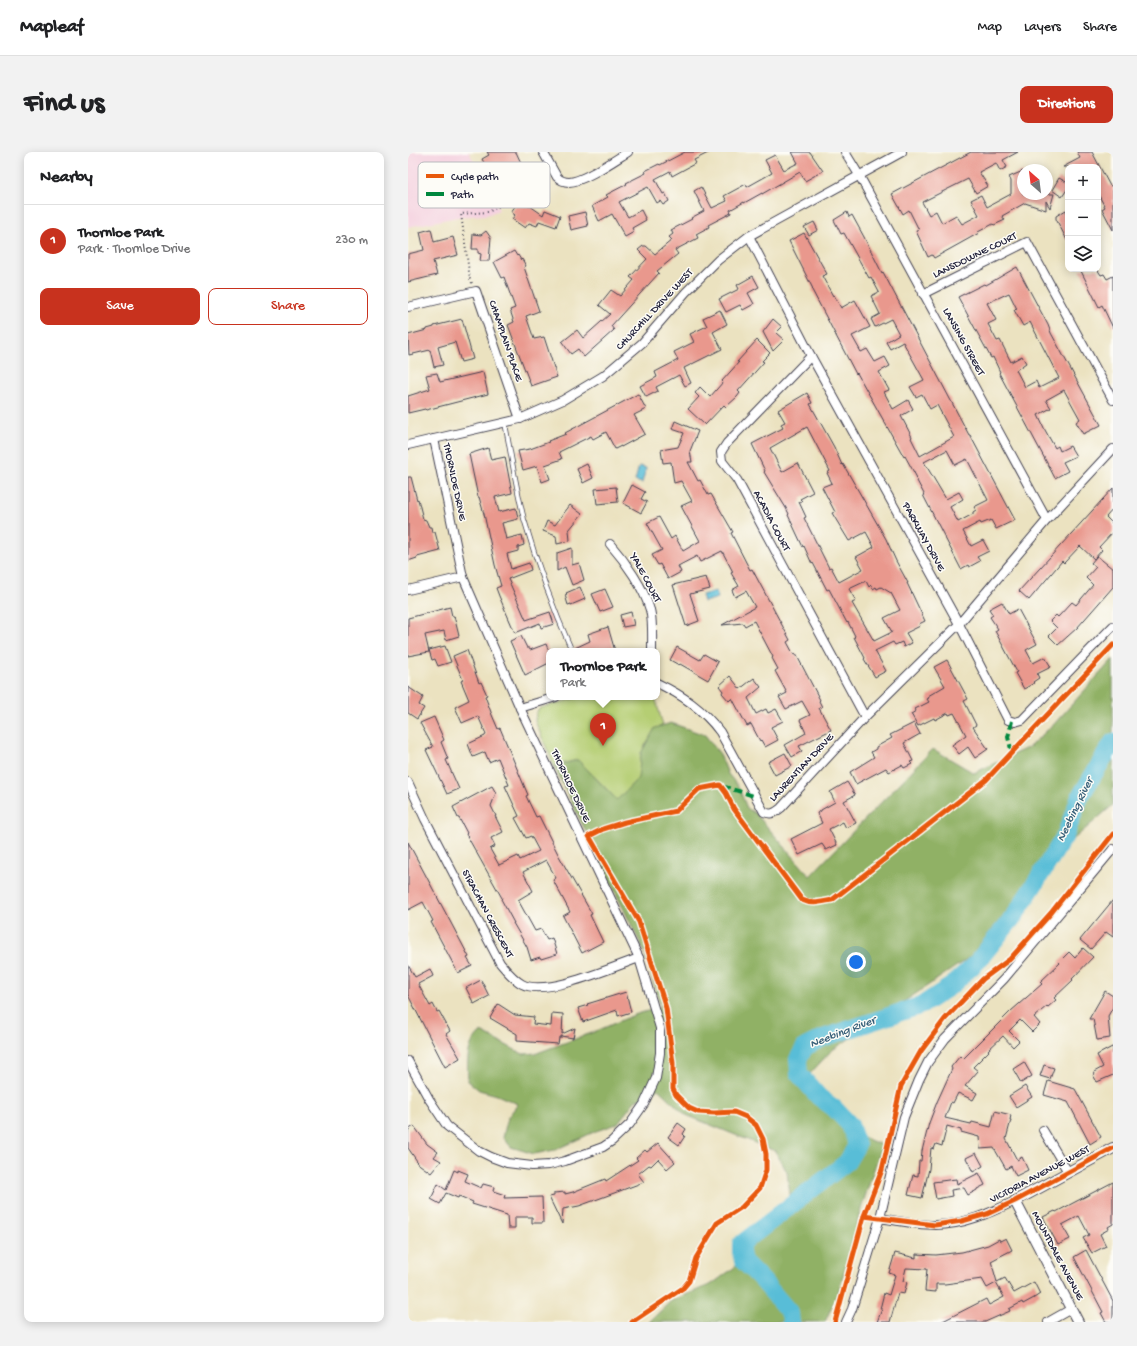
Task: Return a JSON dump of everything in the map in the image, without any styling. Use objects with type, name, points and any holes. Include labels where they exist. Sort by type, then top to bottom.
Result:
[{"type":"street","points":[[543,152],[549,162]]},
{"type":"street","points":[[550,164],[560,180],[569,182],[580,180],[628,152]]},
{"type":"street","name":"LANSING STREET","points":[[845,152],[859,175],[1047,520]]},
{"type":"street","name":"CHURCHILL DRIVE WEST","points":[[408,445],[520,419],[563,400],[603,376],[642,343],[686,292],[718,260],[750,236],[902,152]]},
{"type":"street","name":"PARKWAY DRIVE","points":[[750,236],[810,356],[959,624],[1008,720],[1014,722],[1022,720],[1113,626]]},
{"type":"street","name":"LANSDOWNE COURT","points":[[923,294],[1028,242],[1113,400]]},
{"type":"street","name":"CHAMPLAIN PLACE","points":[[408,307],[476,291],[520,419]]},
{"type":"street","name":"ACADIA COURT","points":[[810,356],[727,443],[721,452],[722,461],[737,480],[864,717]]},
{"type":"street","name":"THORNLOE DRIVE","points":[[408,1061],[429,1099],[447,1126],[479,1151],[491,1157],[507,1163],[532,1166],[549,1165],[578,1157],[603,1147],[612,1141],[630,1124],[644,1104],[656,1078],[659,1066],[660,1028],[639,958],[520,708],[463,577],[434,439]]},
{"type":"street","points":[[959,624],[1047,520],[1113,449]]},
{"type":"street","name":"YALE COURT","points":[[610,544],[625,561],[639,585],[651,611],[652,648]]},
{"type":"street","points":[[408,590],[463,577]]},
{"type":"street","name":"LAURENTIAN DRIVE","points":[[660,684],[676,692],[694,704],[712,722],[720,732],[764,812],[769,814],[774,813],[781,808],[864,717],[959,624]]},
{"type":"street","points":[[520,708],[546,700]]},
{"type":"street","name":"STRACHAN CRESCENT","points":[[408,782],[425,819],[500,963],[509,974],[522,984],[543,988],[558,986],[639,958]]},
{"type":"street","points":[[846,1322],[852,1309],[880,1218],[904,1118],[918,1080],[928,1062],[945,1038],[1004,979],[1113,849]]},
{"type":"street","points":[[1043,1130],[1068,1172]]},
{"type":"street","name":"VICTORIA AVENUE WEST","points":[[880,1218],[927,1224],[949,1224],[987,1214],[1015,1201],[1113,1148]]},
{"type":"street","name":"MOUNTDALE AVENUE","points":[[1015,1201],[1078,1322]]},
{"type":"street","points":[[1048,1322],[1071,1309]]},
{"type":"lane","points":[[505,422],[524,518],[540,570],[571,648]]},
{"type":"path","points":[[550,181],[557,177]]},
{"type":"path","points":[[476,291],[470,279],[461,214],[488,212],[496,208]]},
{"type":"shaded area","points":[[408,152],[469,152],[474,162],[418,162],[418,208],[498,208],[499,210],[487,215],[458,217],[408,227]]},
{"type":"green space","points":[[1113,659],[1113,805],[1046,863],[970,957],[831,1051],[805,1079],[815,1100],[831,1110],[842,1129],[882,1145],[861,1209],[839,1290],[825,1322],[649,1322],[671,1301],[712,1284],[743,1261],[735,1244],[784,1207],[790,1195],[787,1172],[775,1151],[686,1115],[658,1089],[635,1101],[617,1124],[596,1131],[555,1150],[534,1154],[511,1147],[503,1137],[508,1117],[518,1104],[497,1095],[479,1090],[468,1081],[468,1054],[472,1042],[481,1032],[523,1054],[537,1053],[594,1032],[634,1015],[661,1007],[644,951],[554,766],[578,760],[617,800],[638,778],[641,753],[655,728],[671,723],[705,735],[720,754],[728,774],[738,786],[747,808],[756,814],[810,876],[933,749],[974,773],[1029,747],[1055,723]]},
{"type":"green space","points":[[568,700],[656,700],[665,733],[649,778],[617,800],[578,760],[554,766],[535,721],[536,713],[540,708]]},
{"type":"water","points":[[639,466],[646,468],[642,483],[635,481]]},
{"type":"water","points":[[716,591],[718,598],[704,602],[702,595]]},
{"type":"building","points":[[487,152],[516,152],[521,162],[484,162],[482,159],[489,155]]},
{"type":"building","points":[[685,152],[710,152],[694,160],[696,163],[672,176],[670,171],[655,179],[663,194],[665,193],[669,201],[663,205],[660,201],[657,203],[648,187],[619,202],[628,217],[641,210],[646,220],[632,228],[634,232],[625,237],[612,214],[599,221],[592,206],[608,197],[606,195],[646,173],[645,171]]},
{"type":"building","points":[[792,152],[810,152],[823,171],[805,181],[800,172],[762,194],[730,210],[731,213],[708,225],[709,227],[696,234],[698,238],[675,250],[678,254],[657,271],[659,273],[611,326],[614,330],[584,357],[578,349],[571,354],[562,342],[577,330],[583,338],[610,314],[599,305],[611,290],[620,296],[634,280],[630,277],[647,259],[638,250],[643,246],[646,246],[655,254],[672,240],[669,237],[673,234],[671,230],[704,211],[694,191],[701,187],[712,208],[727,201],[724,196],[746,184],[747,187],[772,173],[765,160],[775,155],[784,170],[798,163]]},
{"type":"building","points":[[971,152],[1018,152],[1003,160],[1007,167],[1000,171],[996,163],[979,172],[988,186],[976,193],[968,179],[922,202],[929,215],[936,211],[942,223],[956,215],[962,224],[979,215],[971,200],[981,195],[987,207],[1011,194],[1011,181],[1009,177],[1017,174],[1017,200],[1052,200],[1050,208],[1046,201],[1046,210],[1025,203],[1002,216],[1005,220],[994,225],[993,224],[978,232],[979,233],[934,258],[932,255],[928,257],[916,231],[919,230],[909,210],[903,214],[892,194]]},
{"type":"building","points":[[1077,152],[1092,152],[1098,164],[1069,164],[1080,158]]},
{"type":"building","points":[[1101,169],[1110,186],[1113,185],[1113,230],[1102,209],[1105,207],[1101,200]]},
{"type":"building","points":[[1059,178],[1065,181],[1065,192],[1062,197],[1053,191]]},
{"type":"building","points":[[514,208],[533,208],[543,215],[545,210],[560,216],[556,227],[539,221],[537,226],[529,223],[525,228],[512,219],[515,215],[511,212]]},
{"type":"building","points":[[1065,211],[1065,236],[1056,219],[1056,216]]},
{"type":"building","points":[[585,212],[588,226],[571,230],[568,216]]},
{"type":"building","points":[[847,212],[849,217],[852,215],[1015,520],[996,529],[991,520],[981,524],[980,522],[963,531],[971,546],[983,540],[989,551],[977,557],[980,561],[969,567],[968,565],[961,569],[923,495],[924,494],[916,479],[917,478],[857,373],[856,374],[812,290],[813,289],[789,241],[804,233],[827,274],[822,276],[841,308],[855,300],[870,327],[852,336],[861,352],[867,349],[875,362],[885,357],[890,366],[879,372],[889,390],[884,392],[893,409],[908,400],[913,409],[901,416],[920,456],[954,437],[937,405],[930,409],[922,394],[916,397],[910,387],[924,380],[903,342],[890,349],[886,342],[899,334],[891,319],[875,327],[871,319],[880,314],[871,296],[879,292],[871,277],[869,278],[844,233],[841,234],[834,220]],"holes":[[[947,450],[955,465],[967,459],[988,500],[974,507],[976,510],[973,514],[958,522],[950,507],[963,499],[959,492],[946,499],[924,462]]]},
{"type":"building","points":[[814,222],[818,230],[809,235],[804,227]]},
{"type":"building","points":[[431,229],[434,242],[453,237],[458,255],[433,261],[437,275],[408,282],[408,254],[424,250],[420,232]]},
{"type":"building","points":[[486,231],[491,238],[489,261],[480,261],[481,254],[478,253],[478,249],[472,249],[473,234],[481,235]]},
{"type":"building","points":[[514,251],[521,260],[522,259],[526,266],[524,267],[539,311],[526,316],[534,339],[544,337],[557,377],[531,386],[508,325],[514,322],[510,310],[515,308],[504,277],[502,278],[494,262]]},
{"type":"building","points":[[1017,267],[1101,425],[1083,434],[1076,422],[1080,419],[1064,390],[1046,400],[1051,408],[1038,415],[1045,430],[1055,448],[1058,446],[1060,451],[1070,446],[1076,456],[1063,462],[1068,471],[1055,478],[999,373],[1000,372],[993,357],[991,358],[958,297],[984,284],[988,284]],"holes":[[[1009,293],[1017,309],[1014,310],[1023,326],[1030,322],[1059,378],[1039,388],[1036,381],[1025,387],[1016,370],[1026,363],[1022,356],[1011,362],[1000,340],[997,341],[988,324],[996,320],[987,303]]]},
{"type":"building","points":[[1082,272],[1099,272],[1101,275],[1104,274],[1107,279],[1113,276],[1113,328],[1102,305],[1099,307]]},
{"type":"building","points":[[753,276],[759,287],[748,293],[754,304],[743,310],[740,305],[726,312],[719,299],[739,289],[737,285]]},
{"type":"building","points":[[720,310],[727,324],[713,332],[722,349],[684,368],[691,383],[685,386],[679,375],[656,387],[658,391],[646,397],[640,386],[657,377],[655,372],[678,360],[674,352],[694,342],[690,334],[707,326],[703,318]]},
{"type":"building","points":[[462,319],[473,359],[461,362],[455,342],[438,347],[443,365],[434,367],[430,350],[409,355],[408,335],[427,330],[434,326]]},
{"type":"building","points":[[773,319],[782,327],[776,333],[784,340],[773,351],[763,332]]},
{"type":"building","points":[[757,340],[770,353],[762,361],[764,362],[738,391],[740,393],[737,397],[726,407],[724,405],[705,425],[688,409],[699,397],[695,393],[700,387],[710,397],[739,362],[737,362]]},
{"type":"building","points":[[483,372],[488,394],[426,410],[408,413],[408,396],[430,389],[426,375],[437,373],[440,382]]},
{"type":"building","points":[[807,393],[812,403],[810,404],[834,447],[842,465],[843,464],[886,539],[925,621],[919,624],[920,626],[906,633],[912,643],[904,647],[902,642],[895,645],[893,642],[875,651],[886,671],[875,677],[864,659],[865,658],[848,622],[847,623],[829,589],[827,590],[813,563],[812,564],[804,546],[803,547],[788,515],[789,514],[764,472],[765,471],[752,444],[783,428],[781,424],[785,422],[778,410]],"holes":[[[807,427],[830,471],[827,473],[832,483],[822,487],[835,512],[832,513],[849,541],[866,532],[874,547],[856,557],[863,569],[839,582],[831,567],[829,568],[804,518],[806,517],[799,502],[802,501],[800,499],[813,492],[798,463],[782,472],[770,448]],[[866,581],[869,587],[871,585],[873,589],[876,587],[877,589],[881,587],[891,593],[900,610],[884,618],[892,632],[874,641],[852,603],[856,601],[849,589]]]},
{"type":"building","points":[[638,394],[646,409],[634,415],[645,434],[615,449],[606,432],[593,439],[591,436],[559,452],[562,459],[545,465],[550,479],[542,482],[537,466],[523,470],[518,451],[530,449],[566,434],[565,433]]},
{"type":"building","points":[[675,421],[698,431],[690,451],[692,462],[688,462],[698,481],[700,480],[708,495],[711,494],[733,532],[731,533],[750,570],[752,569],[790,640],[787,642],[794,655],[796,654],[820,700],[819,701],[822,707],[819,708],[831,730],[799,746],[802,751],[792,757],[785,745],[806,733],[800,720],[810,715],[802,701],[786,709],[779,697],[787,693],[775,671],[778,669],[772,658],[773,657],[754,621],[745,626],[743,623],[722,625],[755,607],[746,591],[735,597],[732,590],[739,586],[731,573],[733,572],[722,551],[700,562],[697,556],[678,566],[681,572],[668,579],[660,564],[658,565],[652,555],[662,550],[647,523],[659,517],[671,539],[675,536],[683,551],[700,541],[681,506],[692,501],[681,481],[674,483],[671,462],[663,463],[661,450],[678,447],[684,433],[672,429]]},
{"type":"building","points":[[488,448],[491,460],[505,457],[512,493],[495,497],[499,512],[516,508],[518,519],[502,523],[506,539],[522,535],[524,545],[518,547],[518,551],[507,554],[511,569],[529,563],[531,570],[508,579],[526,620],[550,612],[554,624],[541,628],[540,623],[515,633],[496,588],[501,586],[484,514],[478,497],[469,454]]},
{"type":"building","points":[[587,464],[593,478],[583,483],[577,469]]},
{"type":"building","points":[[408,477],[411,477],[423,519],[426,520],[429,527],[431,527],[432,532],[435,532],[440,551],[408,561]]},
{"type":"building","points":[[632,485],[645,492],[641,499],[647,502],[641,513],[623,503]]},
{"type":"building","points":[[616,487],[618,502],[597,504],[595,489]]},
{"type":"building","points":[[1113,488],[1113,509],[1106,517],[1113,524],[1113,532],[1099,547],[1102,550],[1094,559],[1080,546],[1064,563],[1062,561],[1029,600],[1019,591]]},
{"type":"building","points":[[570,505],[582,514],[569,530],[570,541],[557,544],[556,536],[543,531],[547,521],[555,525]]},
{"type":"building","points":[[572,548],[572,565],[579,563],[584,580],[572,585],[565,567],[557,571],[557,553]]},
{"type":"building","points":[[1097,556],[1113,569],[1113,587],[1077,628],[1058,645],[1049,636],[1057,628],[1050,621],[1056,615],[1058,617],[1072,602],[1076,605],[1093,585],[1086,578],[1096,567],[1091,563]]},
{"type":"building","points":[[706,577],[710,589],[690,594],[699,621],[686,626],[673,585]]},
{"type":"building","points":[[580,587],[585,599],[568,605],[565,595],[567,594],[566,593]]},
{"type":"building","points":[[605,589],[613,607],[600,612],[592,594]]},
{"type":"building","points":[[1002,602],[1009,614],[1018,609],[1037,644],[1026,650],[1033,663],[1045,657],[1051,667],[1037,674],[1039,678],[1024,689],[1015,673],[1017,672],[995,631],[998,629],[990,617],[993,615],[989,609]]},
{"type":"building","points":[[450,607],[459,636],[446,640],[444,631],[425,635],[429,652],[408,656],[408,618]]},
{"type":"building","points":[[631,612],[634,625],[623,627],[620,615]]},
{"type":"building","points":[[608,627],[614,648],[575,648],[590,641],[588,634]]},
{"type":"building","points":[[521,636],[527,648],[530,650],[546,644],[548,648],[546,648],[546,664],[525,675],[510,641]]},
{"type":"building","points":[[445,646],[451,662],[438,666],[435,659],[432,660],[429,650]]},
{"type":"building","points":[[677,647],[700,660],[704,654],[718,662],[708,680],[670,660]]},
{"type":"building","points":[[467,650],[479,683],[481,682],[487,695],[485,696],[492,715],[498,729],[500,728],[528,795],[526,796],[536,817],[539,816],[559,856],[592,914],[590,915],[603,942],[582,953],[563,916],[570,912],[553,880],[556,878],[546,860],[523,872],[533,891],[518,900],[535,931],[541,929],[547,940],[552,938],[557,954],[541,959],[540,957],[531,960],[527,947],[453,807],[492,786],[496,793],[491,806],[503,832],[491,838],[495,846],[490,849],[499,865],[518,856],[520,860],[539,851],[531,836],[526,838],[515,818],[519,816],[505,786],[509,785],[498,758],[489,762],[485,752],[473,757],[468,744],[485,736],[486,734],[478,716],[462,723],[455,707],[469,700],[453,656]]},
{"type":"building","points":[[947,660],[968,699],[964,701],[976,725],[973,727],[988,749],[975,758],[968,747],[959,754],[952,745],[966,735],[954,713],[949,715],[948,713],[935,720],[934,718],[918,726],[911,714],[916,711],[915,709],[929,702],[927,699],[929,698],[928,696],[945,686],[934,667]]},
{"type":"building","points":[[730,676],[740,689],[754,678],[761,687],[748,698],[756,714],[766,709],[768,713],[776,709],[783,721],[771,727],[778,740],[765,747],[751,724],[747,726],[732,698],[729,701],[722,693],[723,691],[719,686]]},
{"type":"building","points":[[408,687],[423,697],[419,705],[424,708],[417,719],[408,713]]},
{"type":"building","points":[[434,717],[444,740],[441,742],[448,759],[446,760],[459,789],[447,794],[426,750],[433,747],[420,723]]},
{"type":"building","points":[[914,723],[920,734],[904,743],[913,761],[910,762],[912,764],[904,768],[902,765],[889,772],[886,768],[856,784],[850,772],[874,757],[871,752],[876,749],[876,747],[892,738],[890,735]]},
{"type":"building","points":[[785,753],[792,766],[775,775],[768,762]]},
{"type":"building","points":[[847,782],[855,795],[844,801],[856,823],[846,828],[843,822],[829,829],[837,845],[826,850],[822,844],[799,855],[791,839],[822,823],[817,813],[835,802],[830,792]]},
{"type":"building","points":[[408,842],[469,957],[467,958],[472,966],[458,973],[431,922],[433,921],[423,902],[408,910]]},
{"type":"building","points":[[1113,900],[1113,937],[1106,932],[1091,949],[1080,940]]},
{"type":"building","points":[[1083,948],[1093,957],[1072,979],[1073,980],[1054,998],[1056,1000],[1034,1017],[1040,1024],[1032,1032],[1020,1020],[1009,1031],[1019,1041],[1013,1047],[1003,1036],[988,1050],[989,1051],[973,1067],[978,1071],[965,1086],[977,1093],[973,1100],[958,1093],[953,1103],[951,1102],[945,1118],[971,1124],[972,1122],[991,1127],[995,1111],[1011,1115],[1006,1139],[1017,1160],[1022,1157],[1028,1170],[1016,1176],[1011,1166],[1006,1169],[994,1148],[980,1149],[979,1137],[947,1126],[942,1146],[936,1144],[934,1149],[931,1148],[929,1169],[922,1198],[908,1195],[913,1175],[918,1176],[919,1161],[921,1161],[929,1123],[952,1069],[951,1067],[960,1056],[963,1059],[1011,1011],[1042,984],[1040,982],[1069,952],[1075,958]]},
{"type":"building","points":[[408,965],[415,977],[430,969],[433,976],[418,984],[430,1006],[433,1004],[437,1012],[439,1011],[450,1031],[446,1034],[460,1058],[445,1067],[408,995]]},
{"type":"building","points":[[481,980],[489,996],[474,1004],[466,988]]},
{"type":"building","points":[[1105,991],[1113,996],[1113,1007],[1108,1016],[1110,1038],[1097,1040],[1093,1019],[1089,1019]]},
{"type":"building","points":[[626,992],[631,1012],[618,1016],[617,1010],[583,1022],[578,1008]]},
{"type":"building","points":[[498,1004],[515,1015],[534,1017],[533,1024],[551,1026],[552,1013],[563,1014],[562,1034],[575,1028],[573,1038],[561,1036],[558,1044],[517,1041],[517,1034],[490,1018]]},
{"type":"building","points":[[1112,1047],[1113,1075],[1097,1082],[1093,1075],[1095,1074],[1094,1072],[1103,1067],[1097,1055]]},
{"type":"building","points":[[1024,1062],[1032,1076],[1021,1083],[1013,1069]]},
{"type":"building","points":[[1044,1065],[1054,1068],[1050,1079],[1040,1076]]},
{"type":"building","points":[[1048,1081],[1075,1089],[1101,1137],[1090,1144],[1068,1102],[1044,1095]]},
{"type":"building","points":[[1025,1086],[1032,1097],[1016,1107],[1009,1096]]},
{"type":"building","points":[[678,1123],[686,1129],[683,1134],[685,1136],[679,1145],[668,1137]]},
{"type":"building","points":[[414,1126],[427,1144],[438,1152],[434,1157],[441,1161],[431,1173],[416,1162],[417,1161],[408,1148],[408,1130]]},
{"type":"building","points":[[658,1143],[675,1162],[667,1169],[658,1159],[651,1166],[649,1165],[638,1174],[644,1182],[579,1206],[563,1209],[562,1224],[549,1197],[554,1196],[554,1193],[565,1192],[565,1194],[605,1179],[606,1181],[638,1160],[636,1158],[645,1150],[647,1152]]},
{"type":"building","points":[[976,1153],[983,1166],[973,1172],[966,1158]]},
{"type":"building","points":[[454,1170],[468,1174],[465,1181],[481,1188],[483,1184],[494,1187],[493,1191],[505,1195],[504,1198],[542,1197],[543,1223],[532,1223],[532,1217],[515,1217],[515,1228],[508,1228],[507,1215],[472,1204],[473,1202],[459,1196],[458,1198],[446,1193],[440,1204],[431,1199],[438,1184],[446,1190]]},
{"type":"building","points":[[979,1173],[985,1185],[977,1190],[968,1195],[964,1188],[951,1190],[952,1196],[936,1199],[933,1182],[956,1179],[957,1184]]},
{"type":"building","points":[[1113,1182],[1113,1224],[1108,1227],[1109,1229],[1100,1234],[1106,1246],[1092,1253],[1083,1238],[1089,1235],[1079,1216],[1062,1225],[1070,1239],[1058,1245],[1043,1217],[1055,1211],[1056,1212]]},
{"type":"building","points":[[1006,1238],[1012,1250],[991,1261],[997,1282],[1005,1278],[1014,1293],[1034,1282],[1040,1294],[1034,1298],[1023,1304],[1022,1302],[1009,1309],[1010,1311],[985,1322],[941,1322],[986,1299],[989,1305],[1004,1297],[996,1283],[987,1288],[982,1279],[936,1284],[936,1292],[925,1291],[927,1269],[906,1268],[903,1281],[907,1282],[904,1294],[898,1293],[890,1322],[877,1322],[882,1309],[880,1309],[884,1293],[889,1295],[895,1275],[889,1273],[895,1253],[916,1258],[916,1254],[936,1255],[962,1252],[988,1245],[999,1239],[1000,1241]]},
{"type":"building","points":[[1086,1250],[1113,1301],[1113,1322],[1106,1322],[1101,1313],[1103,1312],[1074,1257]]},
{"type":"waterway","name":"Neebing River","points":[[791,1322],[790,1313],[762,1280],[743,1261],[741,1244],[847,1162],[857,1145],[850,1125],[834,1108],[819,1097],[799,1074],[798,1059],[805,1047],[823,1038],[922,1005],[951,986],[977,962],[1015,915],[1065,836],[1080,797],[1113,742]]},
{"type":"marked path","points":[[1012,721],[1008,737],[1012,753]]},
{"type":"marked path","points":[[722,786],[754,796]]},
{"type":"cycle path","points":[[632,1322],[683,1288],[689,1281],[696,1258],[717,1223],[742,1207],[760,1188],[766,1170],[766,1154],[763,1139],[756,1125],[746,1117],[734,1112],[698,1112],[689,1108],[676,1095],[673,1089],[673,1063],[666,1008],[639,922],[589,836],[603,829],[625,822],[676,811],[699,789],[720,785],[734,809],[802,900],[813,903],[832,900],[986,780],[1113,645]]},
{"type":"cycle path","points":[[835,1322],[864,1216],[882,1170],[901,1086],[921,1051],[945,1019],[983,979],[1010,959],[1051,913],[1113,834]]},
{"type":"cycle path","points":[[864,1216],[935,1225],[962,1221],[987,1214],[1015,1201],[1113,1148]]},
{"type":"place","name":"Thornloe Park","points":[[603,746]]}]
